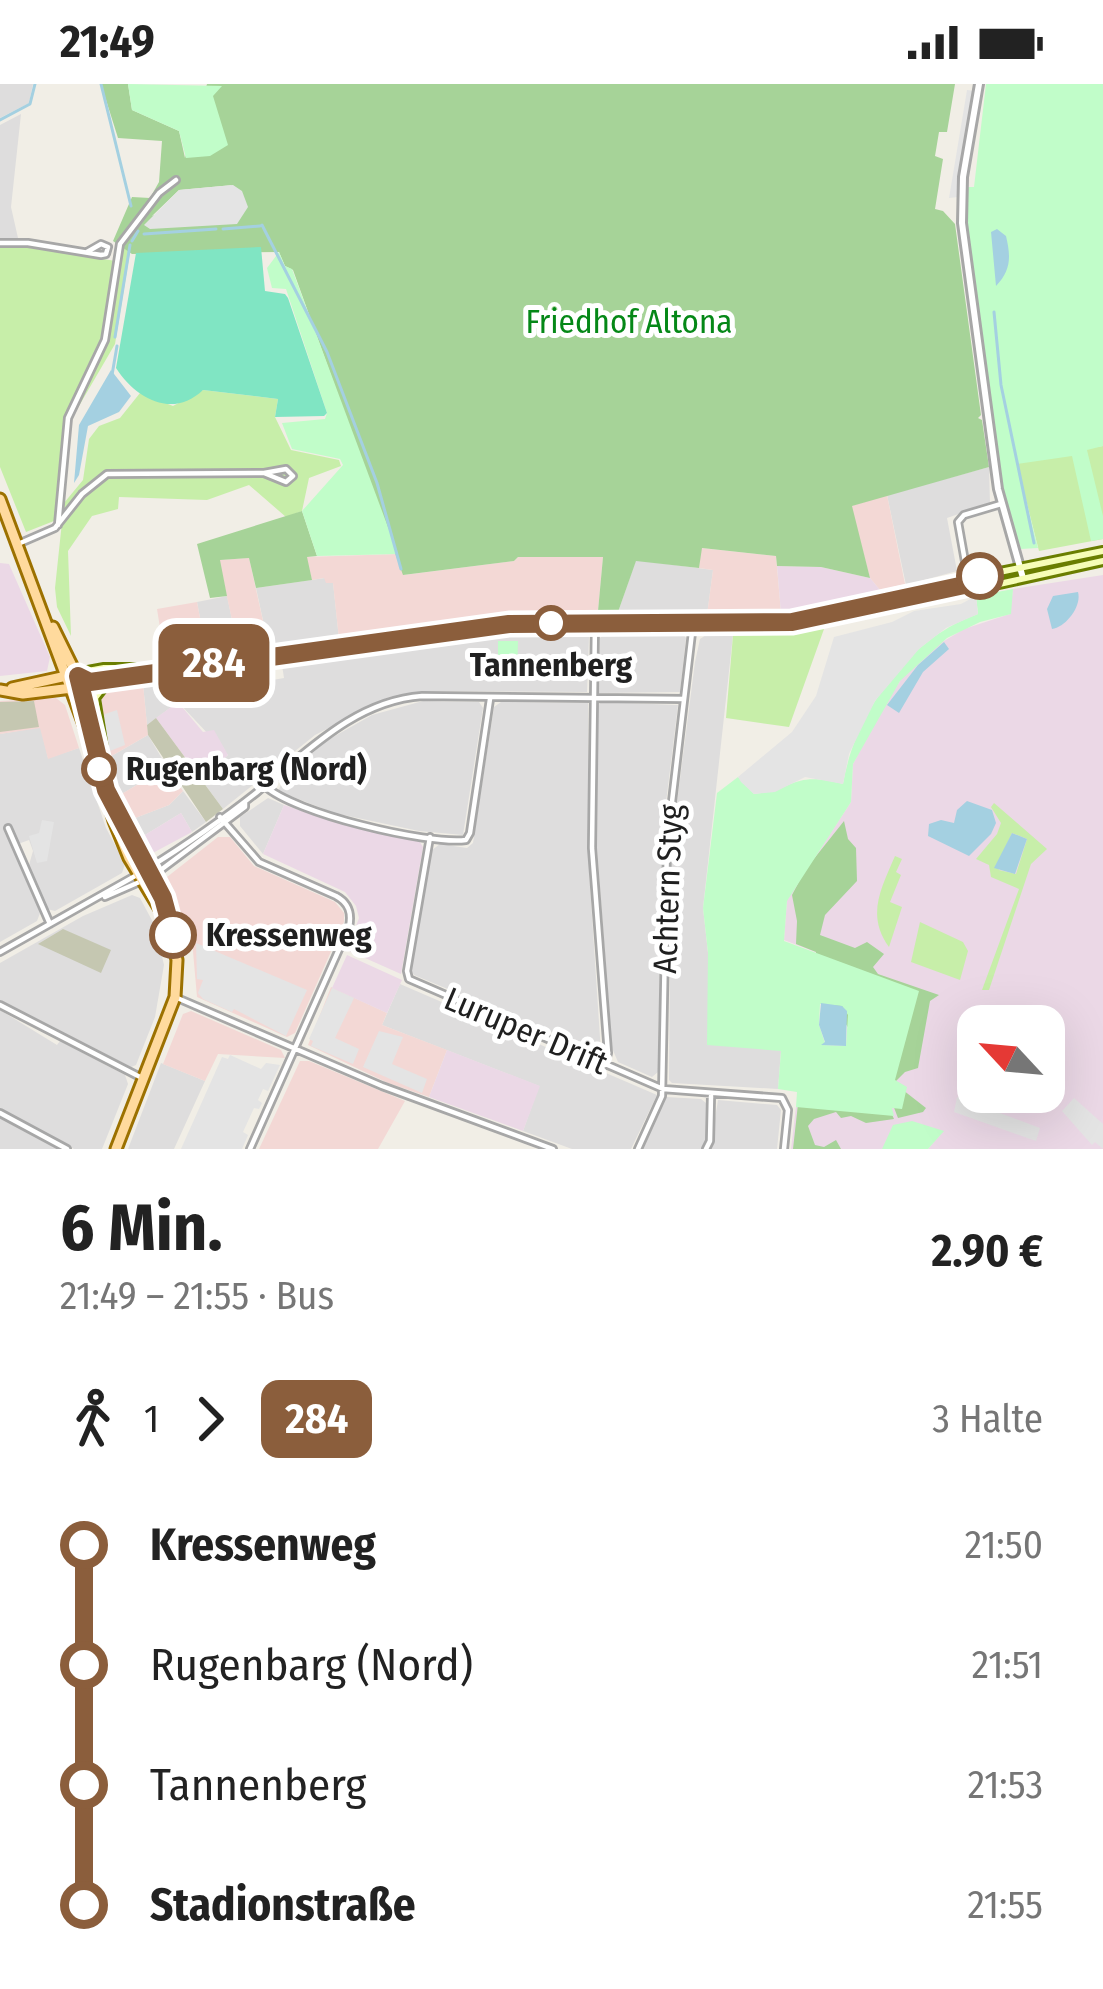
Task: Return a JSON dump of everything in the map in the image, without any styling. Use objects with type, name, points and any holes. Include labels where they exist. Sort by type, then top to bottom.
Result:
[{"type":"main road","points":[[0,499],[74,681],[114,821],[145,875],[176,946],[175,997],[116,1149]]},
{"type":"main road","points":[[74,681],[509,624],[693,624],[815,618],[969,584],[980,576],[1103,556]]},
{"type":"main road","points":[[969,584],[981,588],[1103,556]]},
{"type":"main road","points":[[0,690],[23,694],[104,668],[174,669]]},
{"type":"main road","points":[[99,768],[103,748],[94,698],[112,678]]},
{"type":"street","points":[[979,84],[961,201],[968,286],[1001,504],[1023,578]]},
{"type":"street","points":[[58,525],[68,418],[105,340],[118,251],[141,214],[176,180]]},
{"type":"street","points":[[0,243],[87,252],[104,243],[108,250],[118,251]]},
{"type":"street","points":[[18,544],[58,525],[82,494],[107,474],[264,473]]},
{"type":"street","points":[[969,584],[958,522],[964,515],[1001,504]]},
{"type":"street","points":[[596,623],[592,848],[608,1053],[605,1064]]},
{"type":"street","name":"Achtern Styg","points":[[638,1149],[663,1089],[667,844],[693,624]]},
{"type":"street","points":[[0,952],[145,875],[223,820],[310,745],[375,707],[411,697],[684,698]]},
{"type":"street","points":[[265,786],[282,799],[320,813],[430,837],[457,841],[469,837],[490,697]]},
{"type":"street","points":[[223,820],[259,862],[336,896],[349,909],[349,927],[250,1149]]},
{"type":"street","points":[[8,828],[50,924]]},
{"type":"street","name":"Luruper Drift","points":[[430,837],[409,980],[663,1089],[785,1100],[784,1149]]},
{"type":"street","points":[[175,997],[382,1086],[553,1149]]},
{"type":"street","points":[[0,1005],[142,1078]]},
{"type":"street","points":[[706,1149],[711,1093]]},
{"type":"street","points":[[0,1114],[67,1149]]},
{"type":"shaded area","points":[[0,84],[33,84],[29,103],[0,118]]},
{"type":"shaded area","points":[[967,90],[974,91],[958,197],[949,198]]},
{"type":"shaded area","points":[[21,114],[11,207],[18,238],[0,239],[0,125]]},
{"type":"shaded area","points":[[233,185],[242,191],[248,207],[237,224],[150,229],[144,225],[179,190]]},
{"type":"shaded area","points":[[989,467],[990,503],[947,518],[957,571],[906,585],[887,495]]},
{"type":"shaded area","points":[[887,495],[905,584],[880,590],[870,578],[851,506]]},
{"type":"shaded area","points":[[701,548],[776,556],[781,613],[707,615],[713,570],[699,568]]},
{"type":"shaded area","points":[[398,554],[404,575],[518,557],[603,557],[598,611],[486,616],[339,639],[333,583],[324,578],[312,580],[306,557]]},
{"type":"shaded area","points":[[249,558],[269,648],[239,652],[219,560]]},
{"type":"shaded area","points":[[636,560],[713,570],[707,615],[618,612]]},
{"type":"shaded area","points":[[0,563],[9,564],[50,657],[47,671],[0,676]]},
{"type":"shaded area","points":[[777,566],[821,567],[870,578],[880,590],[848,602],[781,613]]},
{"type":"shaded area","points":[[1103,575],[1103,1149],[928,1149],[943,1131],[882,1149],[791,1149],[796,1107],[854,1111],[894,1107],[894,1081],[919,992],[784,940],[787,900],[851,802],[853,764],[902,678],[934,647],[964,629],[1010,614],[1013,589]]},
{"type":"shaded area","points":[[325,578],[333,582],[339,639],[269,648],[256,588]]},
{"type":"shaded area","points":[[227,596],[239,652],[207,655],[197,602]]},
{"type":"shaded area","points":[[976,596],[978,614],[946,628],[919,649],[875,701],[849,754],[843,784],[805,777],[775,792],[754,794],[741,782],[738,777],[792,732],[816,696],[834,637]]},
{"type":"shaded area","points":[[197,602],[207,655],[165,659],[157,609]]},
{"type":"shaded area","points":[[585,633],[589,637],[587,692],[429,691],[387,698],[315,735],[223,809],[201,779],[228,755],[178,702],[147,725],[143,684],[259,667],[261,682],[284,678],[282,665],[376,655],[448,640]]},
{"type":"shaded area","points":[[604,634],[683,634],[680,692],[599,693],[600,638]]},
{"type":"shaded area","points":[[733,635],[703,908],[708,953],[781,1051],[778,1089],[669,1080],[671,849],[695,662],[700,639]]},
{"type":"shaded area","points":[[143,684],[148,735],[108,758],[101,697]]},
{"type":"shaded area","points":[[56,698],[65,705],[79,748],[48,759],[40,728],[0,734],[0,701]]},
{"type":"shaded area","points":[[34,701],[39,727],[0,732],[0,702]]},
{"type":"shaded area","points":[[423,701],[479,702],[483,708],[463,835],[334,813],[278,791],[290,767],[319,745],[372,715]]},
{"type":"shaded area","points":[[178,702],[203,732],[214,730],[228,755],[201,779],[156,718]]},
{"type":"shaded area","points":[[501,702],[588,703],[589,870],[601,1053],[411,971],[432,850],[440,844],[467,848],[473,843],[494,707]]},
{"type":"shaded area","points":[[601,702],[678,705],[662,835],[658,1072],[652,1077],[618,1062],[612,1048],[597,848]]},
{"type":"shaded area","points":[[117,710],[125,745],[110,751],[103,727],[105,714]]},
{"type":"shaded area","points":[[156,718],[223,809],[206,822],[148,735],[147,725]]},
{"type":"shaded area","points":[[41,727],[48,758],[79,748],[106,828],[125,864],[122,873],[55,911],[47,909],[29,865],[33,851],[29,840],[18,844],[11,826],[5,827],[40,913],[37,921],[0,942],[0,734]]},
{"type":"shaded area","points":[[148,735],[167,767],[120,795],[108,758]]},
{"type":"shaded area","points":[[167,767],[183,791],[169,805],[130,820],[120,795]]},
{"type":"shaded area","points":[[183,791],[206,822],[192,832],[181,813],[140,838],[130,820],[169,805]]},
{"type":"shaded area","points":[[268,798],[284,805],[263,854],[240,826],[240,817]]},
{"type":"shaded area","points":[[284,805],[335,822],[418,839],[423,847],[401,974],[347,950],[359,918],[345,892],[263,854]]},
{"type":"shaded area","points":[[181,813],[192,832],[149,855],[140,838]]},
{"type":"shaded area","points":[[42,820],[54,822],[47,861],[37,863],[29,836],[39,833]]},
{"type":"shaded area","points":[[218,837],[230,837],[254,866],[335,902],[344,913],[295,1033],[287,1037],[197,997],[192,940],[164,884]]},
{"type":"shaded area","points":[[132,895],[140,898],[155,926],[164,965],[155,1017],[136,1065],[131,1067],[0,1000],[0,963],[83,916]]},
{"type":"shaded area","points":[[63,929],[111,950],[101,973],[38,944]]},
{"type":"shaded area","points":[[196,943],[307,990],[286,1036],[203,999],[198,993],[203,980],[197,979]]},
{"type":"shaded area","points":[[347,955],[402,980],[387,1013],[332,988]]},
{"type":"shaded area","points":[[400,984],[657,1095],[631,1149],[572,1149],[523,1131],[539,1086],[382,1025]]},
{"type":"shaded area","points":[[331,987],[387,1013],[382,1025],[447,1050],[429,1097],[308,1045]]},
{"type":"shaded area","points":[[332,988],[354,998],[335,1038],[359,1049],[353,1064],[311,1046],[309,1039]]},
{"type":"shaded area","points":[[0,1010],[57,1045],[60,1041],[125,1075],[128,1084],[102,1149],[74,1149],[0,1109]]},
{"type":"shaded area","points":[[191,1011],[281,1050],[285,1058],[218,1054],[205,1081],[163,1064],[183,1014]]},
{"type":"shaded area","points":[[379,1031],[403,1037],[392,1064],[427,1079],[422,1093],[363,1067]]},
{"type":"shaded area","points":[[447,1050],[540,1086],[523,1131],[429,1097]]},
{"type":"shaded area","points":[[230,1055],[261,1069],[266,1063],[280,1065],[243,1132],[248,1135],[242,1149],[181,1149],[222,1057]]},
{"type":"shaded area","points":[[300,1061],[405,1101],[378,1149],[259,1149]]},
{"type":"shaded area","points":[[161,1063],[205,1081],[174,1149],[128,1149]]},
{"type":"shaded area","points":[[666,1097],[706,1103],[706,1140],[701,1149],[642,1149]]},
{"type":"shaded area","points":[[957,1097],[957,1113],[1000,1113],[1040,1128],[1036,1141],[954,1112]]},
{"type":"shaded area","points":[[1074,1098],[1103,1124],[1103,1149],[1095,1142],[1092,1145],[1064,1113]]},
{"type":"shaded area","points":[[718,1100],[777,1105],[781,1110],[777,1149],[710,1149]]},
{"type":"shaded area","points":[[0,1117],[23,1129],[59,1149],[0,1149]]},
{"type":"green space","name":"Friedhof Altona","points":[[101,84],[128,84],[132,110],[179,131],[185,158],[207,84],[955,84],[947,132],[939,132],[935,156],[943,159],[935,209],[955,224],[978,418],[989,467],[852,506],[870,578],[821,567],[777,566],[776,556],[702,548],[699,568],[636,561],[618,612],[598,611],[603,557],[518,557],[403,575],[293,270],[285,266],[279,252],[132,254],[113,241],[132,197],[150,198],[159,182],[162,141],[118,138]],"holes":[[[233,185],[152,216],[179,190]]]},
{"type":"green space","points":[[128,84],[222,86],[213,96],[228,145],[210,156],[186,158],[179,131],[132,110]]},
{"type":"green space","points":[[986,84],[1103,84],[1103,446],[1087,450],[1103,516],[1103,539],[1091,541],[1072,456],[1017,464],[1038,548],[1021,549],[1009,508],[984,382],[965,211],[967,187],[974,187]]},
{"type":"green space","points":[[17,246],[116,261],[104,340],[66,416],[54,521],[26,532],[0,467],[0,248]]},
{"type":"green space","points":[[123,247],[130,252],[115,344],[72,418],[108,341]]},
{"type":"green space","points":[[261,247],[265,291],[288,298],[327,413],[275,417],[278,399],[203,390],[191,399],[168,404],[134,389],[116,368],[136,253]]},
{"type":"green space","points":[[279,252],[285,266],[292,269],[398,554],[317,556],[302,511],[343,465],[340,459],[292,449],[282,423],[325,419],[327,413],[286,289],[272,288],[267,268]]},
{"type":"green space","points":[[1009,334],[1097,447],[1103,446],[1103,539],[1039,551],[1017,464]]},
{"type":"green space","points":[[203,390],[278,399],[275,417],[291,450],[339,460],[341,466],[309,478],[302,511],[286,517],[249,485],[207,500],[119,497],[118,509],[92,516],[68,551],[71,636],[57,607],[55,588],[64,503],[83,480],[89,439],[99,426],[120,418],[140,393],[173,406]]},
{"type":"green space","points":[[302,511],[317,556],[307,557],[312,580],[256,588],[249,558],[220,560],[227,596],[210,598],[197,544]]},
{"type":"green space","points":[[1013,589],[1011,614],[947,638],[900,681],[853,764],[851,802],[787,901],[784,941],[919,991],[895,1080],[907,1087],[902,1109],[892,1108],[894,1116],[796,1107],[797,1092],[778,1089],[781,1051],[707,1045],[708,953],[703,908],[717,793],[738,777],[754,794],[804,780],[843,784],[859,731],[889,681],[929,641],[978,614],[976,596]],"holes":[[[820,1004],[842,1006],[848,1015],[846,1046],[822,1045]]]},
{"type":"green space","points":[[824,629],[789,727],[726,718],[733,635]]},
{"type":"green space","points":[[498,641],[518,641],[517,678],[498,678]]},
{"type":"green space","points":[[994,803],[1047,849],[1031,864],[989,990],[982,990],[1019,889],[991,877],[989,865],[976,859],[1001,823],[991,807]],"holes":[[[1012,833],[1027,839],[1016,874],[999,870]]]},
{"type":"green space","points":[[844,821],[848,839],[856,848],[857,881],[825,915],[820,935],[855,948],[867,942],[884,954],[873,967],[878,974],[939,995],[930,1001],[918,1068],[894,1083],[926,1108],[898,1118],[888,1092],[813,971],[816,952],[796,944],[792,895],[805,870]]},
{"type":"green space","points":[[895,856],[902,859],[896,872],[901,875],[890,902],[902,907],[889,947],[877,913]]},
{"type":"green space","points":[[920,922],[963,942],[968,951],[960,980],[911,962]]},
{"type":"green space","points":[[880,1088],[894,1119],[866,1123],[851,1116],[841,1118],[836,1112],[808,1126],[815,1145],[824,1147],[836,1140],[841,1149],[793,1149],[798,1104]]},
{"type":"green space","points":[[912,1121],[944,1131],[928,1149],[882,1149],[893,1125]]},
{"type":"water","points":[[997,229],[1006,236],[1009,257],[996,286],[991,232]]},
{"type":"water","points":[[111,370],[131,396],[119,412],[88,426],[74,483],[79,425]]},
{"type":"water","points":[[1078,592],[1072,615],[1052,629],[1047,609],[1053,596]]},
{"type":"water","points":[[944,642],[949,649],[923,672],[899,713],[887,705],[918,665]]},
{"type":"water","points":[[967,801],[992,810],[996,823],[969,856],[928,836],[929,824],[954,823],[957,810]]},
{"type":"water","points":[[1012,833],[1027,839],[1015,874],[994,868]]},
{"type":"water","points":[[821,1003],[847,1011],[846,1046],[821,1045],[825,1042],[819,1025]]},
{"type":"waterway","points":[[0,120],[30,104],[35,84]]},
{"type":"waterway","points":[[101,84],[131,206]]},
{"type":"waterway","points":[[262,225],[327,352],[377,483],[401,569]]},
{"type":"waterway","points":[[223,229],[260,226]]},
{"type":"waterway","points":[[144,234],[216,229]]},
{"type":"waterway","points":[[132,241],[138,231]]},
{"type":"waterway","points":[[115,337],[130,245]]},
{"type":"waterway","points":[[994,312],[1001,385],[1034,543]]},
{"type":"waterway","points":[[112,375],[117,346]]},
{"type":"bus line","name":"284","points":[[173,935],[163,898],[106,790],[78,676],[90,682],[509,624],[792,622],[969,584],[980,576]]},
{"type":"place","name":"Tannenberg","points":[[551,623]]},
{"type":"place","name":"Rugenbarg (Nord)","points":[[99,769]]},
{"type":"place","name":"Kressenweg","points":[[173,935]]}]
